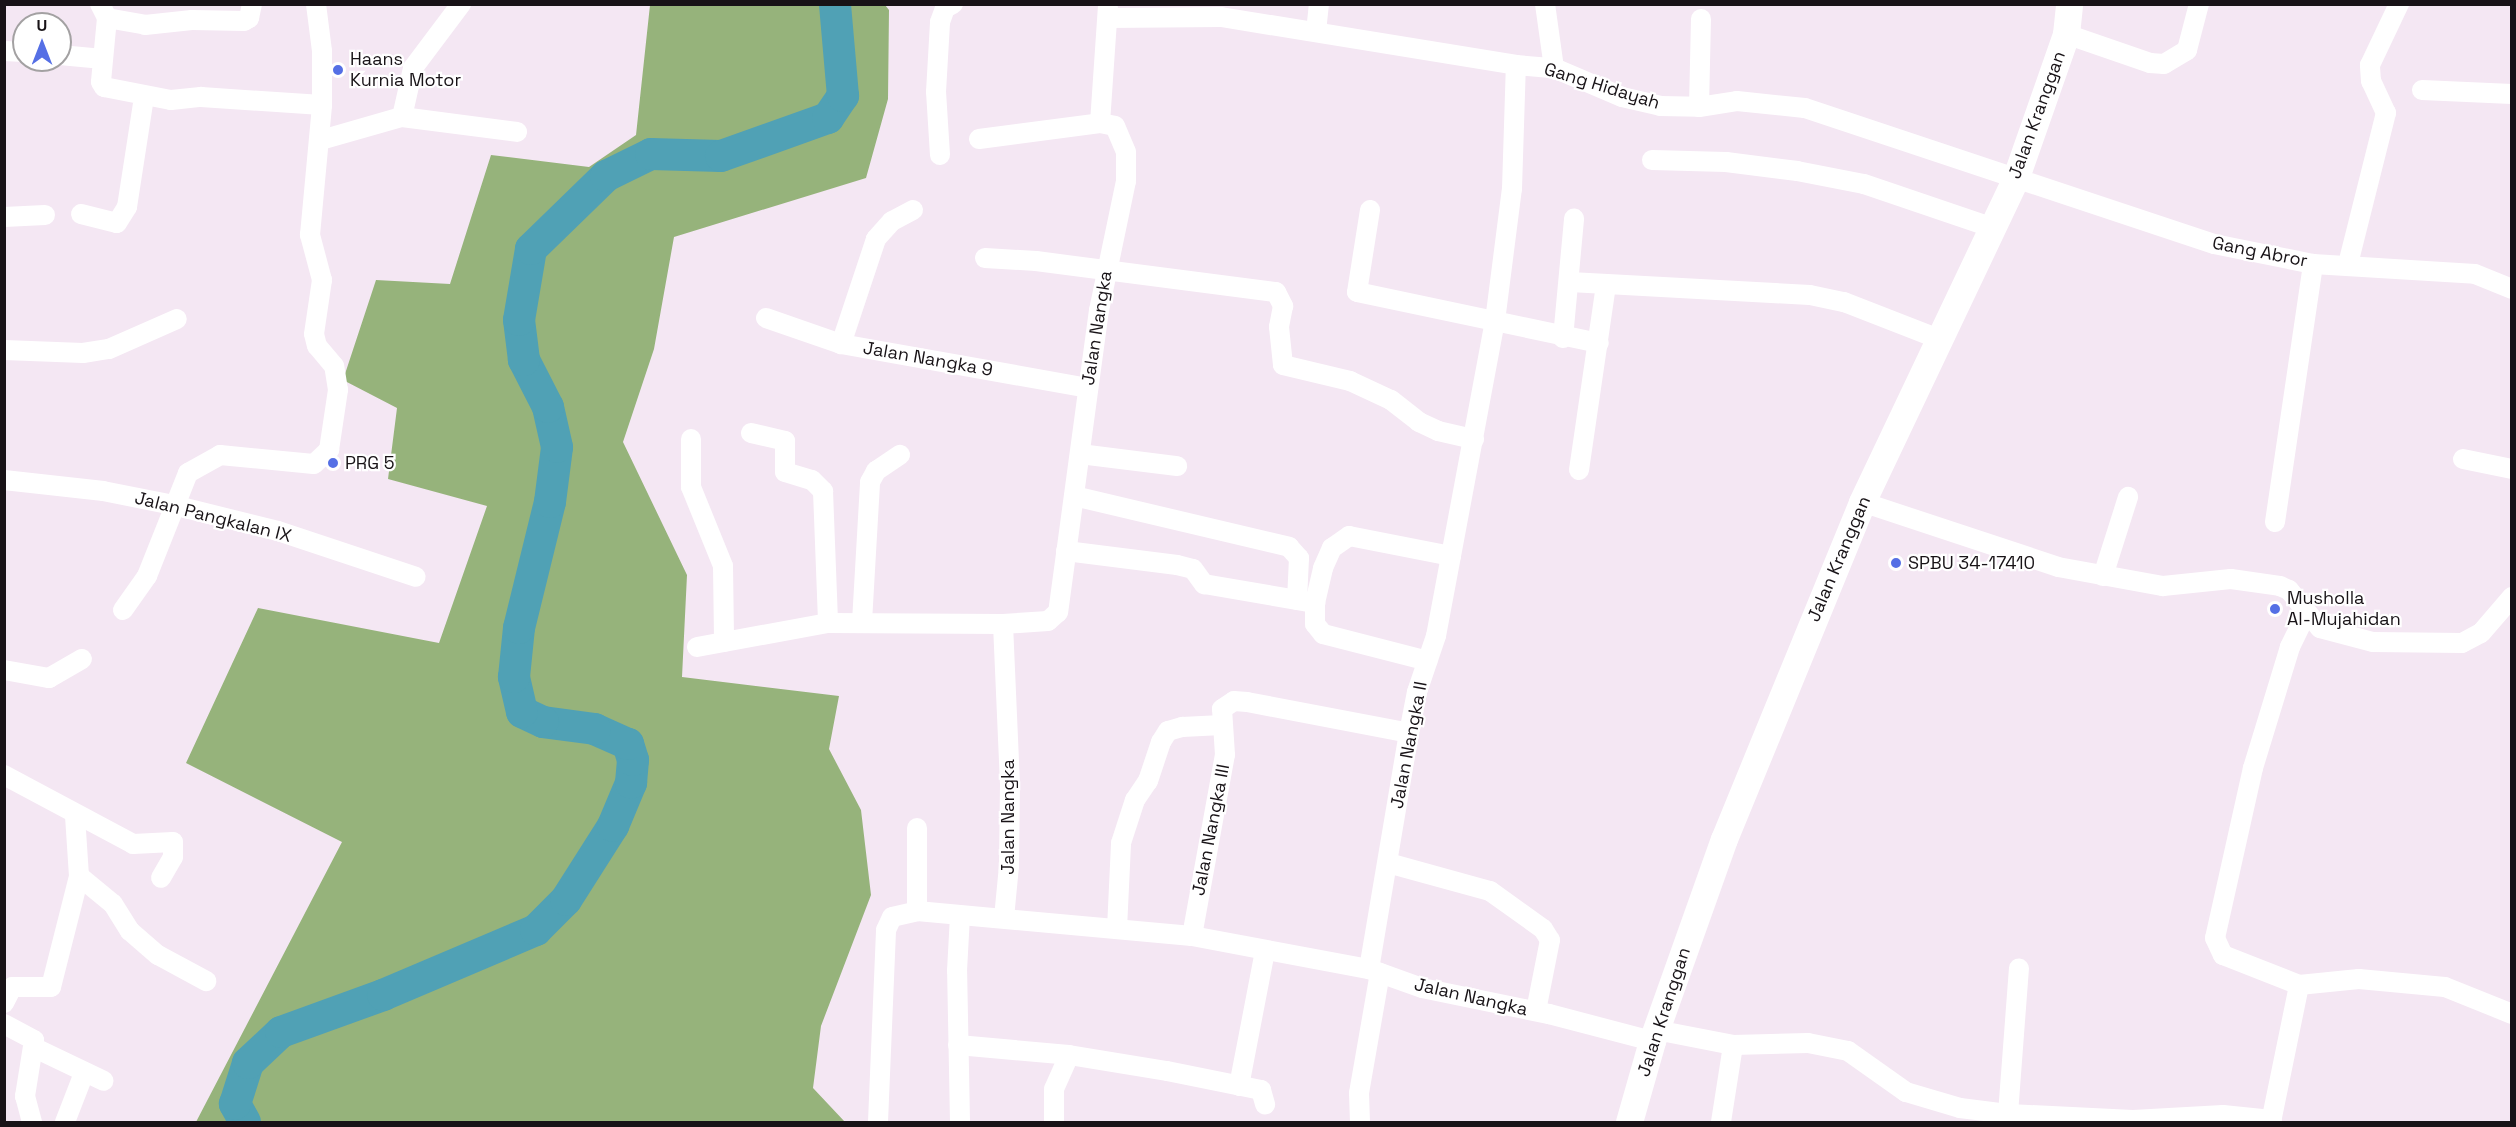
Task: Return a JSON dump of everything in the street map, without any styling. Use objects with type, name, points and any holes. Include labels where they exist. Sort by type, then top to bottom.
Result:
[{"type":"main road","name":"Jalan Kranggan","points":[[1629,1122],[1654,1035],[1724,839],[1862,502],[2016,177],[2066,34],[2069,4]]},
{"type":"street","points":[[252,4],[249,18],[244,21],[191,12],[145,25],[104,11],[104,87],[144,97],[322,105]]},
{"type":"street","points":[[123,610],[147,576],[173,505],[188,473],[220,455],[314,464],[329,450],[338,390],[334,366],[317,346],[314,334],[322,280],[310,236],[321,140],[322,105],[322,51],[315,4]]},
{"type":"street","points":[[402,117],[413,68],[461,4]]},
{"type":"street","points":[[940,155],[936,92],[940,22],[945,8],[953,4]]},
{"type":"street","points":[[1316,32],[1319,4]]},
{"type":"street","points":[[1545,4],[1554,68]]},
{"type":"street","points":[[2066,34],[2150,63],[2164,64],[2187,50],[2199,4]]},
{"type":"street","points":[[2348,264],[2386,113],[2371,81],[2370,65],[2399,4]]},
{"type":"street","points":[[979,139],[1100,123],[1108,11]]},
{"type":"street","name":"Gang Hidayah","points":[[1108,11],[1221,16],[1516,65],[1554,68],[1622,97],[1660,106],[1699,107],[1737,101],[1805,108],[2016,177]]},
{"type":"street","points":[[1699,107],[1701,18]]},
{"type":"street","points":[[72,56],[103,59]]},
{"type":"street","name":"Jalan Nangka II","points":[[1360,1122],[1359,1093],[1374,971],[1388,863],[1409,733],[1436,636],[1495,321],[1512,189],[1516,65]]},
{"type":"street","points":[[2422,90],[2511,94]]},
{"type":"street","points":[[81,214],[117,223],[127,207],[144,97]]},
{"type":"street","points":[[321,140],[402,117],[517,132]]},
{"type":"street","name":"Jalan Nangka","points":[[1100,123],[1115,126],[1126,152],[1126,181],[1106,270],[1055,618],[1003,624],[1010,783],[1009,866],[1004,918],[1192,936],[1374,971],[1422,988],[1654,1035],[1733,1045],[1808,1043],[1848,1051],[1906,1092],[1941,1113],[2133,1120],[2223,1115],[2271,1121]]},
{"type":"street","points":[[1652,160],[1726,162],[1808,173],[1864,184],[1993,228]]},
{"type":"street","name":"Gang Abror","points":[[2016,177],[2214,244],[2313,264],[2348,264],[2475,274],[2511,289]]},
{"type":"street","name":"Jalan Nangka 9","points":[[913,210],[891,221],[876,239],[841,344],[1088,388]]},
{"type":"street","points":[[1370,210],[1357,292],[1563,338],[1599,343]]},
{"type":"street","points":[[4,217],[45,215]]},
{"type":"street","points":[[1563,338],[1570,282],[1574,219]]},
{"type":"street","points":[[985,258],[1106,270],[1276,292],[1283,306],[1279,327],[1283,364],[1357,384],[1391,400],[1429,427],[1474,439]]},
{"type":"street","points":[[2275,522],[2313,264]]},
{"type":"street","points":[[1570,282],[1810,295],[1844,302],[1939,339]]},
{"type":"street","points":[[1579,470],[1606,284]]},
{"type":"street","points":[[766,318],[841,344]]},
{"type":"street","points":[[4,350],[92,352],[110,349],[177,319]]},
{"type":"street","points":[[751,433],[785,441],[784,472],[812,480],[823,491],[828,623]]},
{"type":"street","points":[[691,439],[691,487],[723,566],[724,642]]},
{"type":"street","points":[[1080,454],[1177,466]]},
{"type":"street","points":[[862,622],[870,482],[876,471],[900,455]]},
{"type":"street","points":[[2463,459],[2511,469]]},
{"type":"street","name":"Jalan Pangkalan IX","points":[[4,480],[104,491],[173,505],[278,531],[416,577]]},
{"type":"street","points":[[1074,496],[1289,547],[1299,558],[1306,601],[1315,624],[1323,634],[1428,661]]},
{"type":"street","points":[[2103,576],[2128,497]]},
{"type":"street","points":[[1862,502],[2058,567],[2103,576],[2163,586],[2231,579],[2263,582],[2289,590],[2306,614],[2320,628],[2373,642],[2462,643],[2481,633],[2511,597]]},
{"type":"street","points":[[1306,601],[1332,548],[1349,536],[1451,556]]},
{"type":"street","points":[[1066,551],[1193,569],[1204,584],[1306,601]]},
{"type":"street","points":[[2306,614],[2290,647],[2253,768],[2215,938],[2223,955],[2299,985],[2360,979],[2445,987],[2511,1014]]},
{"type":"street","points":[[697,647],[828,623],[1003,624]]},
{"type":"street","points":[[4,670],[49,678],[82,659]]},
{"type":"street","points":[[1117,929],[1121,843],[1135,800],[1148,781],[1161,742],[1168,731],[1182,727],[1222,725],[1222,709],[1234,701],[1312,713],[1409,733]]},
{"type":"street","name":"Jalan Nangka III","points":[[1192,936],[1225,755],[1222,725]]},
{"type":"street","points":[[4,775],[133,844],[173,842],[173,857],[161,878]]},
{"type":"street","points":[[4,1004],[12,987],[51,987],[79,876],[75,815]]},
{"type":"street","points":[[917,828],[917,911]]},
{"type":"street","points":[[1388,863],[1490,891],[1543,929],[1550,940],[1536,1011]]},
{"type":"street","points":[[79,876],[113,904],[130,931],[158,955],[206,981]]},
{"type":"street","points":[[878,1122],[886,930],[891,917],[917,911],[1004,918]]},
{"type":"street","points":[[960,915],[958,1045],[960,1122]]},
{"type":"street","points":[[1239,1086],[1265,951]]},
{"type":"street","points":[[2008,1114],[2019,968]]},
{"type":"street","points":[[2271,1121],[2299,985]]},
{"type":"street","points":[[4,1024],[26,1033],[34,1040],[35,1048],[25,1096],[32,1122]]},
{"type":"street","points":[[958,1045],[1069,1055],[1261,1090],[1265,1104]]},
{"type":"street","points":[[1721,1122],[1733,1045]]},
{"type":"street","points":[[35,1048],[104,1081]]},
{"type":"street","points":[[1054,1122],[1054,1089],[1069,1055]]},
{"type":"street","points":[[65,1122],[84,1073]]},
{"type":"green space","points":[[650,5],[885,5],[889,10],[888,99],[866,178],[674,237],[654,349],[623,442],[687,575],[682,677],[839,696],[829,749],[861,810],[871,895],[821,1026],[813,1088],[845,1122],[196,1122],[342,842],[186,763],[258,608],[439,643],[487,506],[388,479],[397,408],[343,380],[376,280],[450,284],[491,155],[589,167],[636,135]]},
{"type":"waterway","points":[[245,1122],[235,1104],[248,1063],[281,1032],[383,995],[536,930],[566,900],[613,826],[631,783],[633,760],[628,744],[595,729],[543,722],[522,712],[514,677],[519,628],[550,502],[557,447],[548,407],[524,360],[519,320],[531,249],[606,176],[651,154],[721,156],[828,118],[843,96],[835,4]]},
{"type":"place","name":"Haans Kurnia Motor","points":[[338,70]]},
{"type":"place","name":"PRG 5","points":[[333,463]]},
{"type":"place","name":"SPBU 34-17410","points":[[1896,563]]},
{"type":"place","name":"Musholla Al-Mujahidan","points":[[2275,609]]}]
